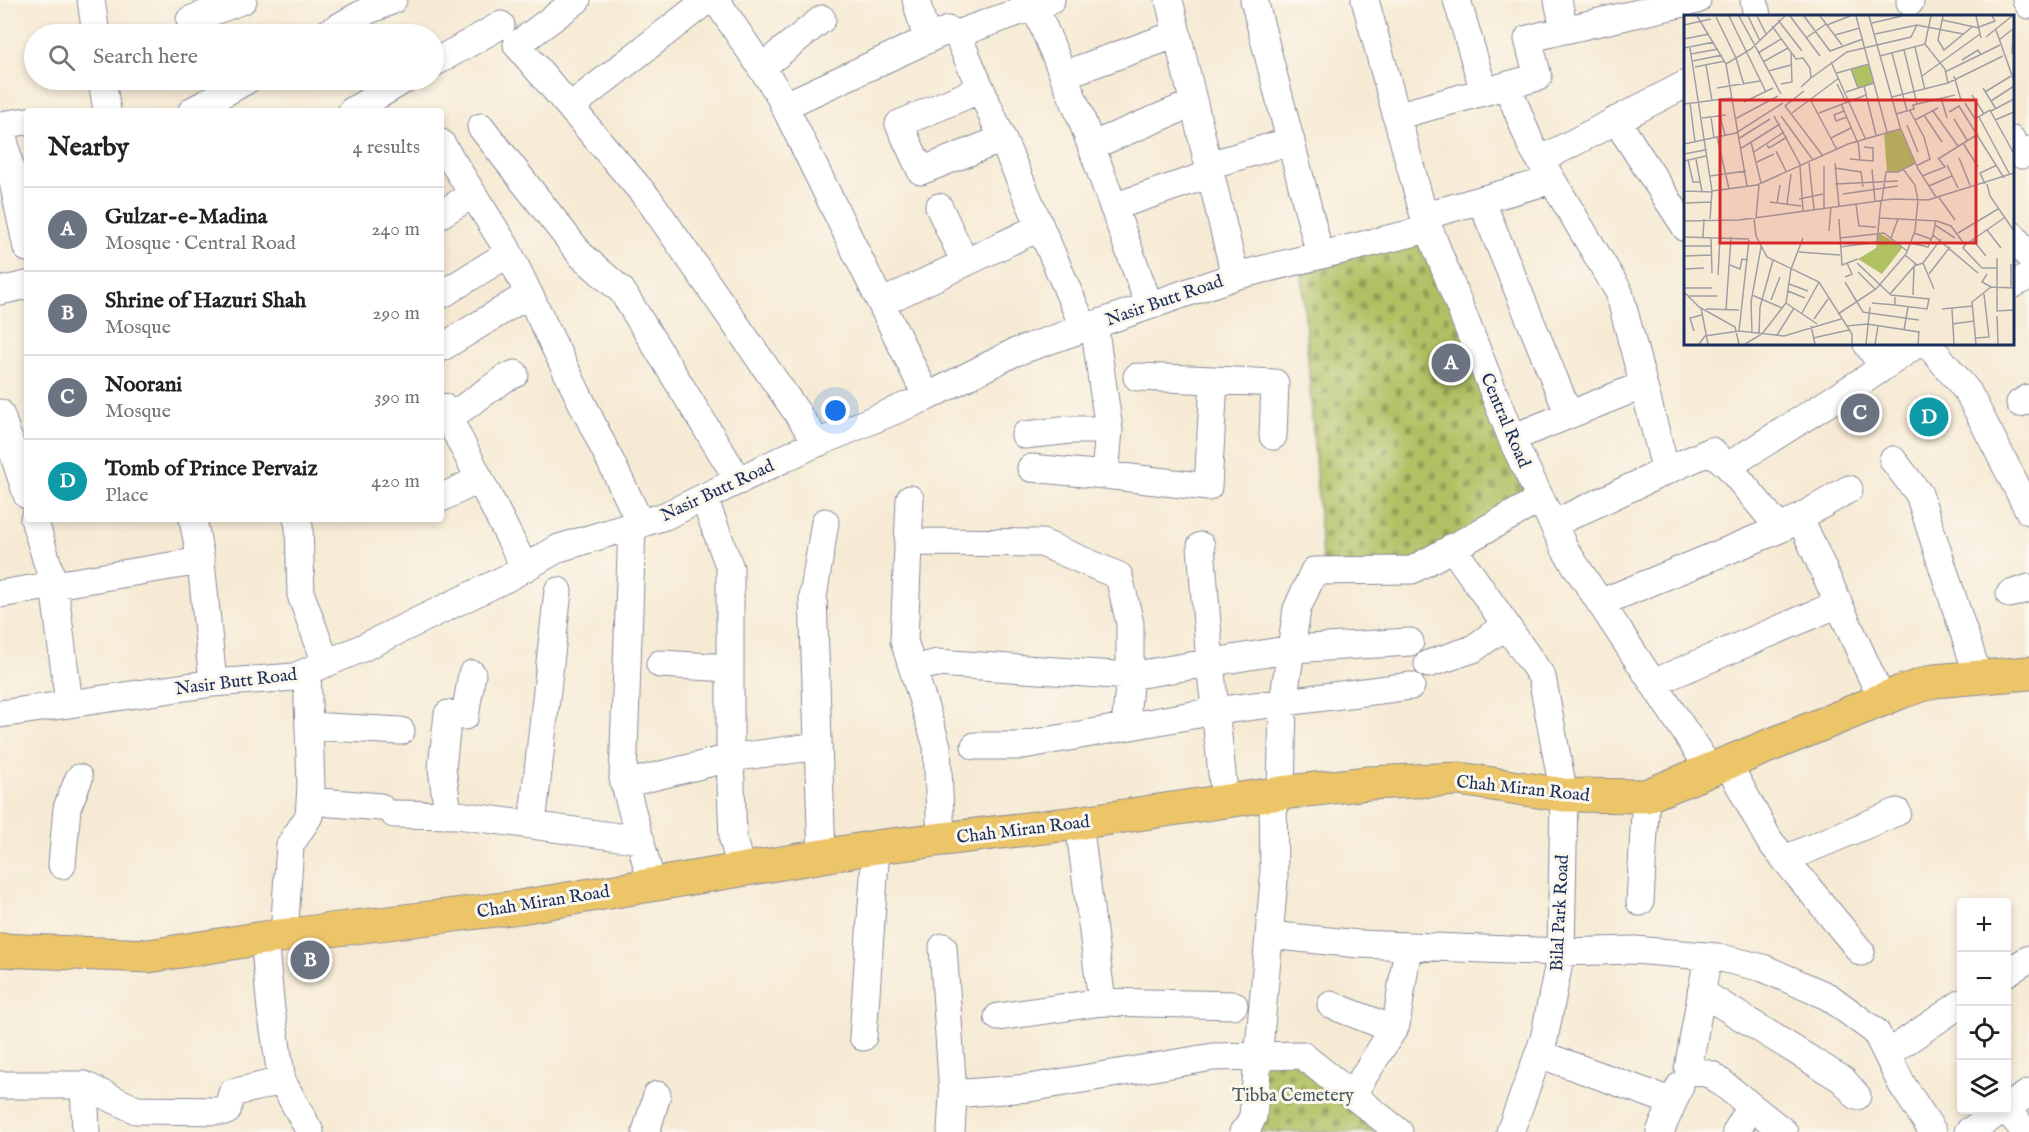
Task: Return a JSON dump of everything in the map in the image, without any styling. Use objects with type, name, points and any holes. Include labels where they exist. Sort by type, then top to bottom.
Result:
[{"type":"main road","name":"Chah Miran Road","points":[[0,950],[149,956],[274,936],[520,907],[876,847],[1079,823],[1277,793],[1368,783],[1460,779],[1564,795],[1646,796],[1934,681],[2029,673]]},
{"type":"street","points":[[91,0],[95,24]]},
{"type":"street","points":[[189,18],[243,0]]},
{"type":"street","points":[[344,24],[393,0]]},
{"type":"street","points":[[577,0],[517,45],[651,201],[818,443]]},
{"type":"street","points":[[570,107],[707,0]]},
{"type":"street","points":[[716,0],[777,91],[927,398]]},
{"type":"street","points":[[916,0],[927,40]]},
{"type":"street","points":[[1169,0],[1235,276]]},
{"type":"street","points":[[1254,0],[1320,255]]},
{"type":"street","name":"Central Road","points":[[1365,0],[1426,222],[1512,438],[1566,551],[1653,683],[1719,767],[1769,840],[1861,952]]},
{"type":"street","points":[[1457,0],[1496,88],[1619,292],[1666,471]]},
{"type":"street","points":[[1558,0],[1564,30]]},
{"type":"street","points":[[1396,116],[1538,76],[1528,39],[1697,0]]},
{"type":"street","points":[[1754,0],[1757,15]]},
{"type":"street","points":[[2026,0],[2029,4]]},
{"type":"street","points":[[957,34],[990,10],[1039,2],[1063,75],[1149,305]]},
{"type":"street","points":[[761,68],[822,19]]},
{"type":"street","points":[[444,57],[501,25]]},
{"type":"street","points":[[784,106],[948,30],[957,34],[1040,226],[1089,326],[1109,430],[1105,475]]},
{"type":"street","points":[[1063,75],[1178,34]]},
{"type":"street","name":"Nasir Butt Road","points":[[0,714],[213,683],[294,677],[525,568],[559,548],[665,516],[818,443],[927,398],[1013,353],[1235,276],[1320,255],[1426,222],[1481,200],[1546,170],[1616,120],[1684,86]]},
{"type":"street","points":[[981,89],[899,124],[921,171],[1002,139]]},
{"type":"street","points":[[104,90],[107,108]]},
{"type":"street","points":[[197,108],[229,90]]},
{"type":"street","points":[[357,108],[387,90]]},
{"type":"street","points":[[1091,146],[1194,103]]},
{"type":"street","points":[[1616,120],[1684,225]]},
{"type":"street","points":[[24,121],[0,125],[24,234]]},
{"type":"street","points":[[481,127],[581,255],[622,291],[739,481]]},
{"type":"street","points":[[1113,207],[1210,169],[1291,141]]},
{"type":"street","points":[[2014,142],[2022,155],[2029,150]]},
{"type":"street","points":[[444,148],[509,253],[637,525],[623,778],[652,884]]},
{"type":"street","points":[[444,212],[473,194]]},
{"type":"street","points":[[1481,200],[1569,415]]},
{"type":"street","points":[[939,207],[965,262]]},
{"type":"street","points":[[881,303],[1040,226]]},
{"type":"street","points":[[2014,236],[2029,256]]},
{"type":"street","points":[[444,293],[509,253]]},
{"type":"street","points":[[2014,284],[2029,276]]},
{"type":"street","points":[[0,291],[24,286]]},
{"type":"street","points":[[444,346],[529,294]]},
{"type":"street","points":[[1868,345],[1883,367]]},
{"type":"street","points":[[1728,466],[1916,345]]},
{"type":"street","points":[[1929,345],[1968,392],[2029,511]]},
{"type":"street","points":[[515,374],[446,412],[525,568]]},
{"type":"street","points":[[1137,377],[1275,383],[1273,436]]},
{"type":"street","points":[[1031,468],[1209,487],[1214,380]]},
{"type":"street","points":[[1512,438],[1643,385]]},
{"type":"street","points":[[0,413],[24,486]]},
{"type":"street","points":[[1026,435],[1071,430],[1109,430]]},
{"type":"street","points":[[1553,524],[1711,450],[1790,523],[1838,604],[1882,700]]},
{"type":"street","points":[[1893,460],[1919,494],[1978,676]]},
{"type":"street","points":[[444,497],[480,479]]},
{"type":"street","points":[[1600,603],[1790,523],[1849,489]]},
{"type":"street","points":[[704,498],[730,568],[730,758],[733,839],[741,869]]},
{"type":"street","points":[[910,499],[904,640],[937,746],[941,839]]},
{"type":"street","points":[[1243,1132],[1246,1131],[1253,1116],[1274,880],[1283,703],[1297,609],[1314,571],[1412,570],[1541,499]]},
{"type":"street","points":[[35,522],[54,585],[69,704]]},
{"type":"street","points":[[194,522],[201,561],[213,683]]},
{"type":"street","points":[[298,522],[301,595],[316,668],[309,726],[310,801],[309,816],[290,845],[274,936],[271,1010],[282,1081],[310,1132]]},
{"type":"street","points":[[822,856],[813,597],[825,522]]},
{"type":"street","points":[[908,542],[1042,543],[1119,576],[1130,624],[1130,676],[1125,727]]},
{"type":"street","points":[[1201,546],[1210,663],[1225,801]]},
{"type":"street","name":"Bilal Park Road","points":[[1452,547],[1542,677],[1564,795],[1561,952],[1544,1039],[1510,1132]]},
{"type":"street","points":[[0,594],[201,561]]},
{"type":"street","points":[[532,825],[558,591]]},
{"type":"street","points":[[1653,683],[1838,604]]},
{"type":"street","points":[[1428,664],[1473,649],[1506,625]]},
{"type":"street","points":[[913,669],[937,663],[1130,676],[1292,649],[1410,642]]},
{"type":"street","points":[[660,664],[730,668]]},
{"type":"street","points":[[448,814],[442,768],[448,714],[465,716],[472,674]]},
{"type":"street","points":[[975,746],[1018,746],[1215,711],[1411,686]]},
{"type":"street","points":[[309,726],[401,731]]},
{"type":"street","points":[[624,784],[730,758],[818,746]]},
{"type":"street","points":[[62,865],[67,808],[79,778]]},
{"type":"street","points":[[1640,902],[1646,796]]},
{"type":"street","points":[[310,801],[387,811],[448,814],[641,840]]},
{"type":"street","points":[[1785,859],[1897,812]]},
{"type":"street","points":[[1079,823],[1102,1002]]},
{"type":"street","points":[[863,1037],[876,847]]},
{"type":"street","points":[[1269,935],[1358,944],[1561,952],[1635,950],[1708,956],[1763,968],[1829,997],[1876,1032],[1901,1083],[1933,1132]]},
{"type":"street","points":[[1352,1095],[1396,1025],[1408,946]]},
{"type":"street","points":[[943,947],[953,1094],[951,1132]]},
{"type":"street","points":[[1660,1132],[1688,1069],[1708,956]]},
{"type":"street","points":[[2011,970],[2029,959]]},
{"type":"street","points":[[1701,992],[1843,1080],[1857,1096]]},
{"type":"street","points":[[998,1017],[1102,1002],[1234,1005]]},
{"type":"street","points":[[1331,1005],[1393,1029]]},
{"type":"street","points":[[1887,1054],[1958,1006]]},
{"type":"street","points":[[1539,1054],[1673,1102]]},
{"type":"street","points":[[953,1094],[1029,1088],[1214,1057],[1302,1055],[1399,1132]]},
{"type":"street","points":[[1688,1069],[1712,1075],[1784,1132]]},
{"type":"street","points":[[0,1085],[84,1085],[136,1110],[226,1122],[232,1093],[282,1081]]},
{"type":"street","points":[[84,1085],[86,1132]]},
{"type":"street","points":[[2011,1105],[2029,1093]]},
{"type":"street","points":[[646,1132],[657,1095]]},
{"type":"street","points":[[1736,1132],[1751,1106]]},
{"type":"street","points":[[1968,1132],[1996,1114]]},
{"type":"street","points":[[2011,1114],[2025,1132]]},
{"type":"green space","points":[[1429,229],[1541,499],[1412,570],[1323,571],[1301,260]]},
{"type":"green space","name":"Tibba Cemetery","points":[[1258,1055],[1302,1055],[1399,1132],[1243,1132]]},
{"type":"building","points":[[1929,403],[1938,407],[1942,416],[1938,425],[1929,429],[1920,425],[1916,416],[1920,407]]},
{"type":"place","name":"Gulzar-e-Madina","points":[[1451,363]]},
{"type":"place","name":"Noorani","points":[[1860,413]]},
{"type":"place","name":"Tomb of Prince Pervaiz","points":[[1929,417]]},
{"type":"place","name":"Shrine of Hazuri Shah","points":[[310,960]]}]
